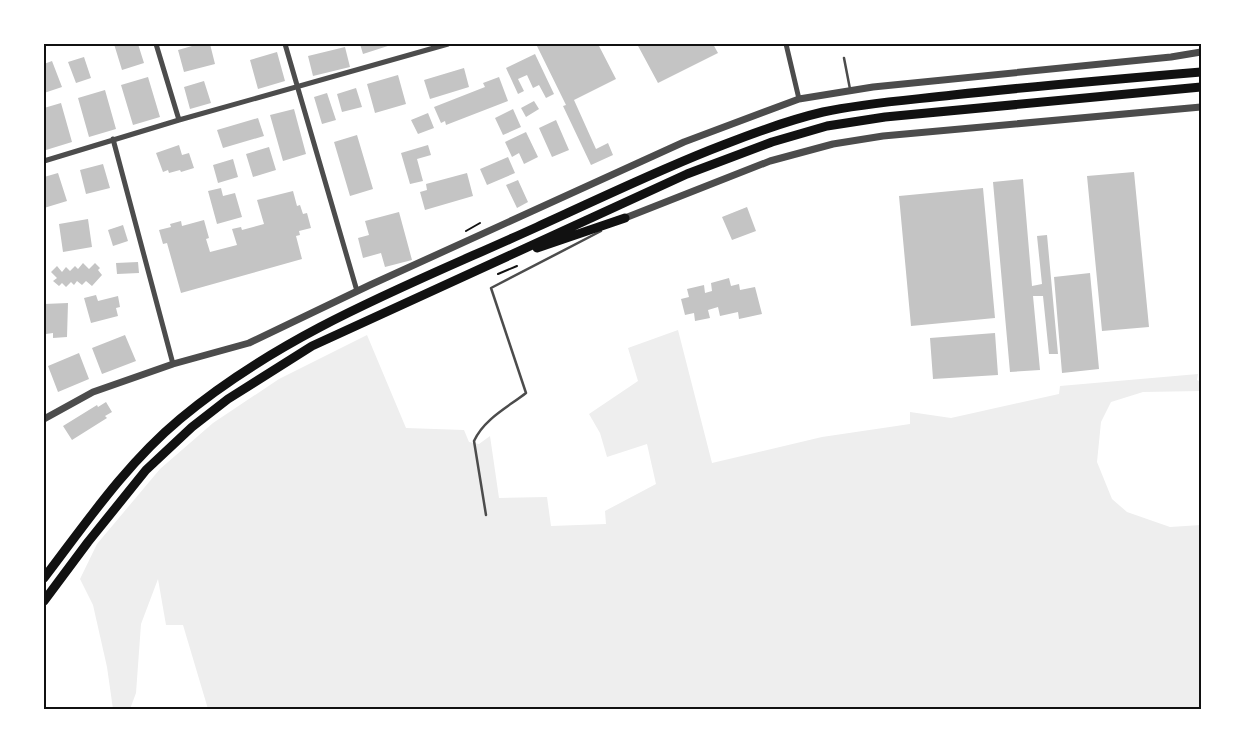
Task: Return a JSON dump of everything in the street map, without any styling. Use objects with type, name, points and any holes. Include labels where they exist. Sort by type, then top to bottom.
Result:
[{"type":"highway","points":[[44,578],[107,495],[137,460],[196,406],[262,359],[309,331],[681,161],[762,130],[823,112],[878,103],[1201,72]]},
{"type":"highway","points":[[44,601],[88,542],[146,470],[192,427],[228,399],[312,346],[687,174],[772,142],[827,126],[894,116],[1201,87]]},
{"type":"highway","points":[[517,252],[545,246],[624,218]]},
{"type":"street","points":[[156,44],[179,120]]},
{"type":"street","points":[[285,44],[357,291]]},
{"type":"street","points":[[44,161],[179,120],[448,44]]},
{"type":"street","points":[[786,44],[799,99]]},
{"type":"street","points":[[44,419],[93,392],[173,364],[249,343],[357,291],[684,142],[799,99],[850,91],[1171,57],[1201,52]]},
{"type":"street","points":[[624,218],[770,161],[833,144],[883,136],[1201,107]]},
{"type":"street","points":[[113,140],[173,364]]},
{"type":"lane","points":[[844,58],[850,91]]},
{"type":"lane","points":[[486,515],[474,441],[478,432],[485,424],[526,393],[491,288],[624,218]]},
{"type":"path","points":[[465,230],[480,223]]},
{"type":"path","points":[[498,274],[517,266]]},
{"type":"shaded area","points":[[678,330],[712,463],[822,437],[910,424],[910,412],[951,418],[1059,394],[1060,386],[1198,374],[1197,380],[1201,382],[1201,391],[1143,392],[1111,402],[1101,422],[1097,462],[1112,499],[1127,512],[1170,527],[1201,525],[1201,709],[208,709],[183,625],[166,625],[158,579],[141,624],[136,693],[130,709],[113,709],[107,667],[93,605],[80,579],[97,544],[160,469],[213,423],[279,379],[367,335],[406,428],[464,430],[469,442],[479,444],[490,436],[499,498],[547,497],[551,526],[606,524],[605,511],[656,484],[647,444],[607,457],[600,433],[589,414],[638,381],[628,348]]},
{"type":"building","points":[[114,44],[138,44],[144,63],[122,70]]},
{"type":"building","points":[[199,44],[210,44],[215,64],[184,72],[178,50]]},
{"type":"building","points":[[360,44],[394,44],[363,54]]},
{"type":"building","points":[[536,44],[598,44],[616,79],[574,100],[596,149],[608,143],[613,155],[591,165],[563,106],[566,105]]},
{"type":"building","points":[[637,44],[713,44],[718,53],[658,83]]},
{"type":"building","points":[[345,47],[350,67],[313,76],[308,56]]},
{"type":"building","points":[[277,52],[285,81],[258,89],[250,60]]},
{"type":"building","points":[[535,54],[554,94],[546,98],[539,85],[533,88],[527,75],[518,79],[524,91],[518,94],[506,68]]},
{"type":"building","points":[[84,57],[91,78],[76,83],[68,62]]},
{"type":"building","points":[[52,61],[62,87],[44,93],[44,64]]},
{"type":"building","points":[[464,68],[469,87],[430,99],[424,80]]},
{"type":"building","points":[[398,75],[406,104],[375,113],[367,84]]},
{"type":"building","points":[[148,77],[160,117],[133,125],[121,85]]},
{"type":"building","points":[[499,77],[508,101],[446,125],[445,121],[441,123],[434,107],[485,87],[483,83]]},
{"type":"building","points":[[204,81],[211,103],[190,109],[184,87]]},
{"type":"building","points":[[356,88],[362,107],[342,112],[337,94]]},
{"type":"building","points":[[105,90],[116,129],[89,137],[78,98]]},
{"type":"building","points":[[327,93],[336,120],[322,124],[314,97]]},
{"type":"building","points":[[534,101],[539,109],[526,117],[521,108]]},
{"type":"building","points":[[61,103],[72,142],[46,150],[44,141],[44,108]]},
{"type":"building","points":[[294,109],[306,154],[283,161],[270,115]]},
{"type":"building","points":[[513,109],[521,127],[503,135],[495,118]]},
{"type":"building","points":[[428,113],[434,128],[418,134],[411,120]]},
{"type":"building","points":[[258,118],[264,136],[223,148],[217,130]]},
{"type":"building","points":[[556,120],[569,150],[552,157],[539,128]]},
{"type":"building","points":[[526,132],[538,157],[524,164],[519,153],[512,157],[505,142]]},
{"type":"building","points":[[357,135],[373,189],[350,196],[334,142]]},
{"type":"building","points":[[179,145],[182,155],[189,153],[194,168],[181,172],[180,170],[169,173],[168,170],[163,172],[156,153]]},
{"type":"building","points":[[428,145],[431,155],[417,159],[423,181],[410,184],[401,153]]},
{"type":"building","points":[[269,147],[276,170],[253,177],[246,154]]},
{"type":"building","points":[[508,157],[515,173],[487,185],[480,169]]},
{"type":"building","points":[[233,159],[238,177],[218,183],[213,165]]},
{"type":"building","points":[[103,164],[110,188],[86,194],[80,170]]},
{"type":"building","points":[[1134,172],[1149,327],[1102,331],[1087,176]]},
{"type":"building","points":[[58,173],[67,201],[44,208],[44,177]]},
{"type":"building","points":[[467,173],[473,196],[425,210],[420,192],[427,190],[426,184]]},
{"type":"building","points":[[1023,179],[1032,286],[1042,284],[1037,236],[1047,235],[1058,354],[1049,354],[1043,296],[1033,296],[1040,370],[1010,372],[993,182]]},
{"type":"building","points":[[518,180],[528,202],[517,208],[506,185]]},
{"type":"building","points":[[221,188],[223,196],[235,193],[242,217],[217,224],[208,191]]},
{"type":"building","points":[[983,188],[995,318],[911,326],[899,196]]},
{"type":"building","points":[[293,191],[297,206],[300,205],[303,214],[307,213],[311,228],[299,231],[300,235],[296,236],[302,259],[181,293],[167,243],[163,244],[159,230],[171,227],[170,224],[181,221],[182,226],[204,220],[209,238],[206,239],[210,252],[237,245],[232,229],[241,227],[242,230],[264,224],[257,200]]},
{"type":"building","points":[[747,207],[756,231],[732,240],[722,217]]},
{"type":"building","points":[[399,212],[412,260],[385,267],[381,253],[363,258],[358,238],[369,235],[365,221]]},
{"type":"building","points":[[88,219],[92,247],[63,252],[59,224]]},
{"type":"building","points":[[123,225],[128,241],[113,246],[108,230]]},
{"type":"building","points":[[138,262],[139,273],[117,274],[116,263]]},
{"type":"building","points":[[83,263],[89,269],[95,263],[100,268],[98,270],[102,275],[92,286],[86,281],[82,285],[77,281],[74,285],[71,282],[66,287],[62,283],[59,286],[53,281],[57,278],[51,272],[57,266],[62,272],[66,267],[70,271],[75,266],[78,269]]},
{"type":"building","points":[[1090,273],[1099,369],[1062,373],[1054,277]]},
{"type":"building","points":[[729,278],[731,286],[739,284],[740,290],[755,287],[762,314],[739,319],[738,312],[720,316],[718,307],[708,310],[710,318],[695,321],[694,313],[685,315],[681,299],[689,297],[687,289],[704,285],[705,293],[712,291],[711,283]]},
{"type":"building","points":[[96,295],[98,301],[118,296],[120,307],[116,308],[118,316],[91,323],[84,298]]},
{"type":"building","points":[[68,303],[67,337],[53,338],[53,333],[46,334],[44,304]]},
{"type":"building","points":[[995,333],[998,375],[933,379],[930,338]]},
{"type":"building","points":[[125,335],[136,361],[102,374],[92,348]]},
{"type":"building","points":[[79,353],[89,379],[58,392],[48,366]]},
{"type":"building","points":[[106,402],[112,412],[105,416],[107,418],[72,440],[63,426],[97,405],[98,407]]}]
